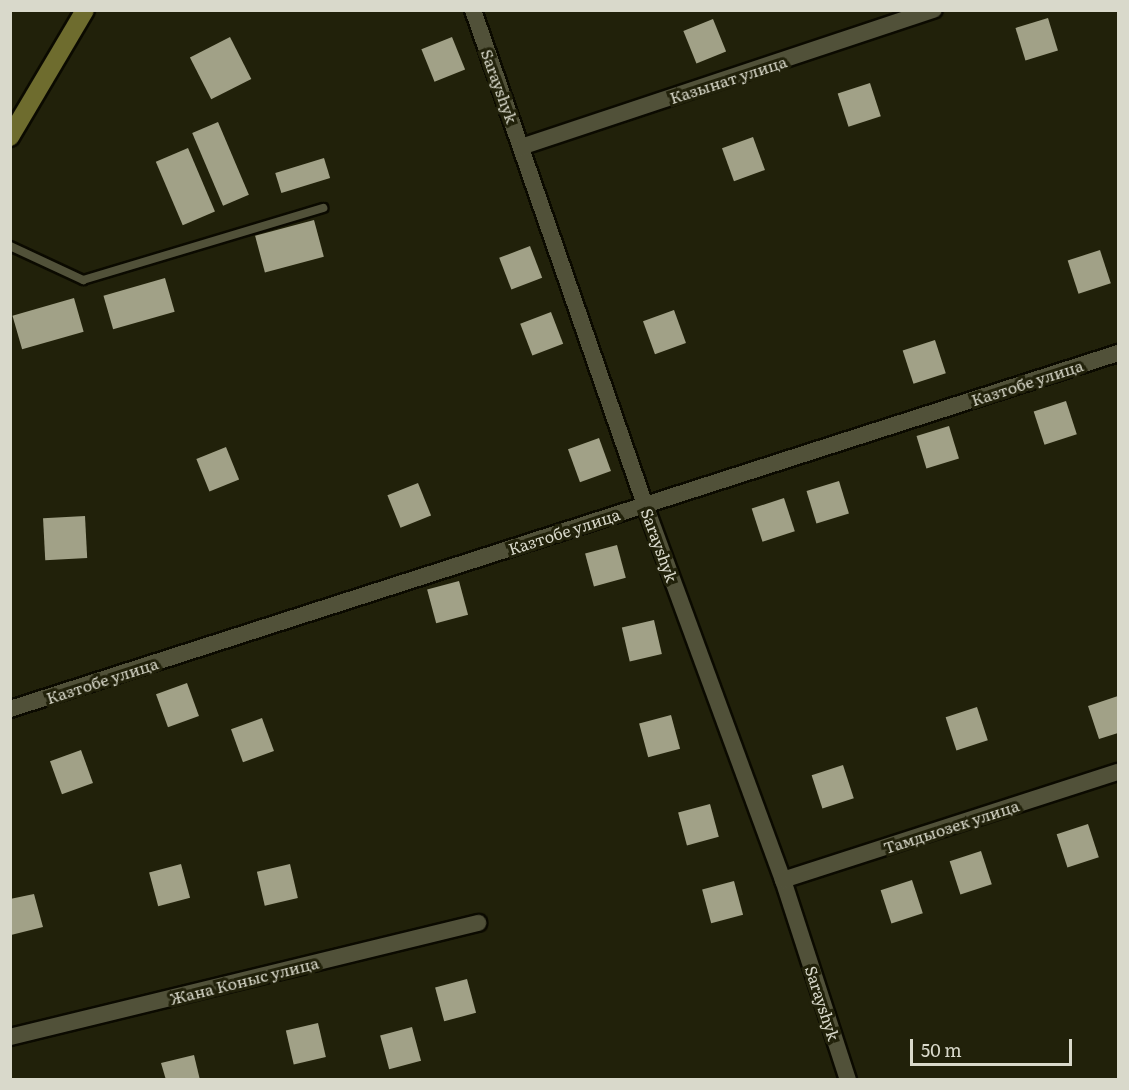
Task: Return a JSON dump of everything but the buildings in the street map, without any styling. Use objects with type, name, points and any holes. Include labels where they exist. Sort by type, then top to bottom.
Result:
[{"type":"main road","points":[[10,137],[86,10]]},
{"type":"street","name":"Sarayshyk","points":[[473,10],[645,505],[783,880],[848,1080]]},
{"type":"street","name":"Казынат улица","points":[[521,147],[934,10]]},
{"type":"street","name":"Казтобе улица","points":[[10,709],[1119,353]]},
{"type":"street","name":"Тамдыозек улица","points":[[783,880],[1119,772]]},
{"type":"street","name":"Жана Коныс улица","points":[[10,1037],[478,923]]},
{"type":"lane","points":[[10,246],[83,280],[323,208]]}]
